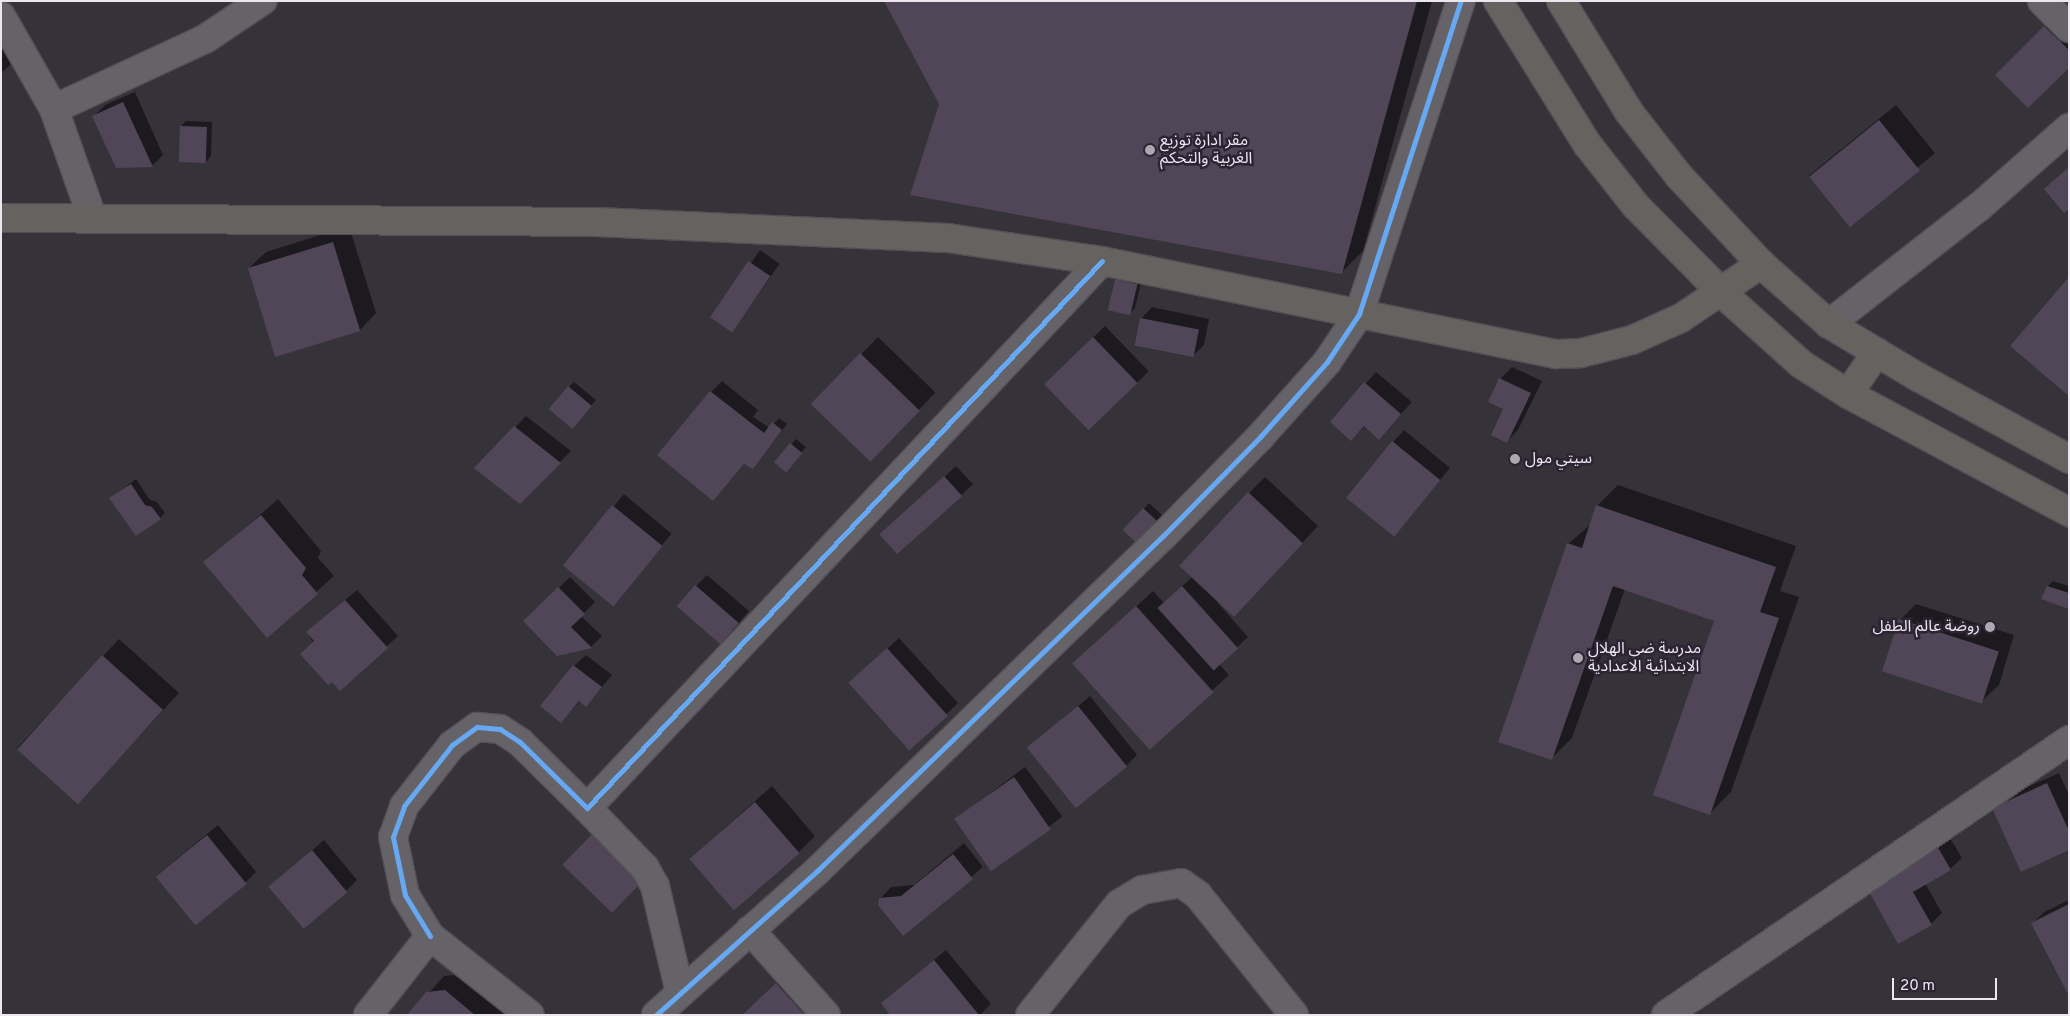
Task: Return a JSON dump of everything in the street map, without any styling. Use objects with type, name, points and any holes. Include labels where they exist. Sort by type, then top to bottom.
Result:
[{"type":"main road","points":[[1498,1],[1587,144],[1636,206],[1722,293],[1801,364],[1848,394],[2069,512]]},
{"type":"main road","points":[[1561,1],[1629,112],[1680,176],[1760,264],[1829,324],[2069,459]]},
{"type":"main road","points":[[1,218],[92,217],[597,222],[879,233],[948,238],[1102,261],[1536,351],[1582,353],[1632,340],[1681,318],[1722,293],[1760,264]]},
{"type":"main road","points":[[1848,394],[1877,352]]},
{"type":"street","points":[[54,109],[205,39],[262,1]]},
{"type":"street","points":[[656,1015],[818,870],[1170,529],[1260,438],[1327,362],[1359,314],[1462,1]]},
{"type":"street","points":[[2042,1],[2069,28]]},
{"type":"street","points":[[1,16],[54,109],[92,217]]},
{"type":"street","points":[[1829,324],[1979,207],[2069,128]]},
{"type":"street","points":[[588,808],[1102,261]]},
{"type":"street","points":[[530,1015],[430,936],[404,895],[393,837],[404,806],[463,736],[477,726],[500,729],[520,742],[588,808],[645,868],[655,886],[680,993]]},
{"type":"street","points":[[1666,1015],[2069,740]]},
{"type":"street","points":[[1030,1015],[1119,904],[1142,890],[1181,883],[1198,896],[1294,1015]]},
{"type":"street","points":[[750,930],[826,1015]]},
{"type":"street","points":[[368,1015],[430,936]]},
{"type":"building","name":"مقر ادارة توزيع الغربية والتحكم","points":[[884,1],[1417,1],[1342,274],[910,195],[939,104]]},
{"type":"building","points":[[2044,26],[2069,50],[2069,68],[2028,108],[1995,75]]},
{"type":"building","points":[[123,102],[153,167],[116,168],[92,116]]},
{"type":"building","points":[[1879,120],[1920,171],[1850,227],[1809,177]]},
{"type":"building","points":[[180,126],[207,127],[206,163],[179,162]]},
{"type":"building","points":[[2069,167],[2069,209],[2064,213],[2044,189]]},
{"type":"building","points":[[333,242],[360,331],[275,357],[248,268]]},
{"type":"building","points":[[748,261],[770,276],[732,332],[710,317]]},
{"type":"building","points":[[2069,277],[2069,396],[2010,346]]},
{"type":"building","points":[[1115,279],[1137,284],[1130,315],[1108,310]]},
{"type":"building","points":[[1140,318],[1199,329],[1194,357],[1135,345]]},
{"type":"building","points":[[1093,337],[1137,383],[1089,430],[1044,384]]},
{"type":"building","points":[[860,353],[920,411],[870,462],[811,404]]},
{"type":"building","points":[[1499,378],[1531,393],[1507,443],[1491,435],[1503,409],[1488,402]]},
{"type":"building","points":[[1364,382],[1401,414],[1379,440],[1364,426],[1351,441],[1330,422]]},
{"type":"building","points":[[568,386],[592,406],[572,429],[549,409]]},
{"type":"building","points":[[710,391],[764,433],[772,422],[782,430],[753,469],[744,464],[713,501],[657,455]]},
{"type":"building","points":[[514,426],[561,463],[520,504],[474,468]]},
{"type":"building","points":[[1392,441],[1440,480],[1394,537],[1346,498]]},
{"type":"building","points":[[790,443],[802,453],[786,472],[774,462]]},
{"type":"building","points":[[944,476],[962,496],[897,554],[879,534]]},
{"type":"building","points":[[131,484],[145,505],[152,507],[161,519],[136,536],[109,498]]},
{"type":"building","points":[[1248,492],[1303,543],[1234,617],[1179,566]]},
{"type":"building","points":[[612,505],[663,546],[613,607],[563,566]]},
{"type":"building","points":[[1596,505],[1776,567],[1760,612],[1779,618],[1710,815],[1653,795],[1714,621],[1613,586],[1552,760],[1498,742],[1567,543],[1582,548]]},
{"type":"building","points":[[1143,508],[1158,522],[1138,544],[1123,530]]},
{"type":"building","points":[[261,515],[306,568],[302,575],[318,594],[267,638],[203,562]]},
{"type":"building","points":[[695,585],[739,623],[720,644],[677,606]]},
{"type":"building","points":[[1182,586],[1238,648],[1214,671],[1157,608]]},
{"type":"building","points":[[2047,586],[2069,593],[2069,609],[2041,599]]},
{"type":"building","points":[[558,587],[585,614],[571,627],[592,648],[557,656],[523,621]]},
{"type":"building","points":[[345,600],[388,648],[340,691],[332,682],[328,685],[300,654],[314,641],[306,632]]},
{"type":"building","points":[[1136,606],[1214,692],[1150,750],[1072,664]]},
{"type":"building","points":[[1899,619],[1999,651],[1982,704],[1882,671]]},
{"type":"building","points":[[887,648],[948,716],[909,750],[848,683]]},
{"type":"building","points":[[102,655],[163,710],[78,804],[17,749]]},
{"type":"building","points":[[573,665],[602,687],[586,707],[579,701],[561,723],[540,706]]},
{"type":"building","points":[[1078,706],[1127,767],[1076,808],[1027,748]]},
{"type":"building","points":[[1014,777],[1051,829],[991,871],[954,819]]},
{"type":"building","points":[[2047,783],[2069,831],[2069,850],[2021,872],[1992,808]]},
{"type":"building","points":[[755,802],[800,853],[734,910],[689,859]]},
{"type":"building","points":[[595,831],[645,879],[612,913],[562,865]]},
{"type":"building","points":[[207,835],[247,884],[195,925],[156,877]]},
{"type":"building","points":[[1937,846],[1951,870],[1913,892],[1932,925],[1898,944],[1866,886]]},
{"type":"building","points":[[312,850],[347,892],[304,929],[268,887]]},
{"type":"building","points":[[953,854],[973,879],[903,936],[878,905],[879,898],[901,896]]},
{"type":"building","points":[[2069,904],[2069,996],[2031,923]]},
{"type":"building","points":[[934,960],[979,1015],[890,1015],[881,1003]]},
{"type":"building","points":[[776,983],[805,1015],[742,1015]]},
{"type":"building","points":[[445,990],[475,1015],[407,1015],[426,992]]},
{"type":"cycle path","points":[[656,1015],[818,870],[1163,536],[1260,437],[1327,362],[1359,314],[1461,1]]},
{"type":"cycle path","points":[[430,936],[405,895],[393,837],[404,806],[452,745],[477,727],[500,729],[520,742],[587,808],[1102,261]]},
{"type":"place","name":"مقر ادارة توزيع الغربية والتحكم","points":[[1150,150]]},
{"type":"place","name":"سيتي مول","points":[[1515,459]]},
{"type":"place","name":"روضة عالم الطفل","points":[[1990,627]]},
{"type":"place","name":"مدرسة ضي الهلال الابتدائية الاعدادية","points":[[1578,658]]}]
